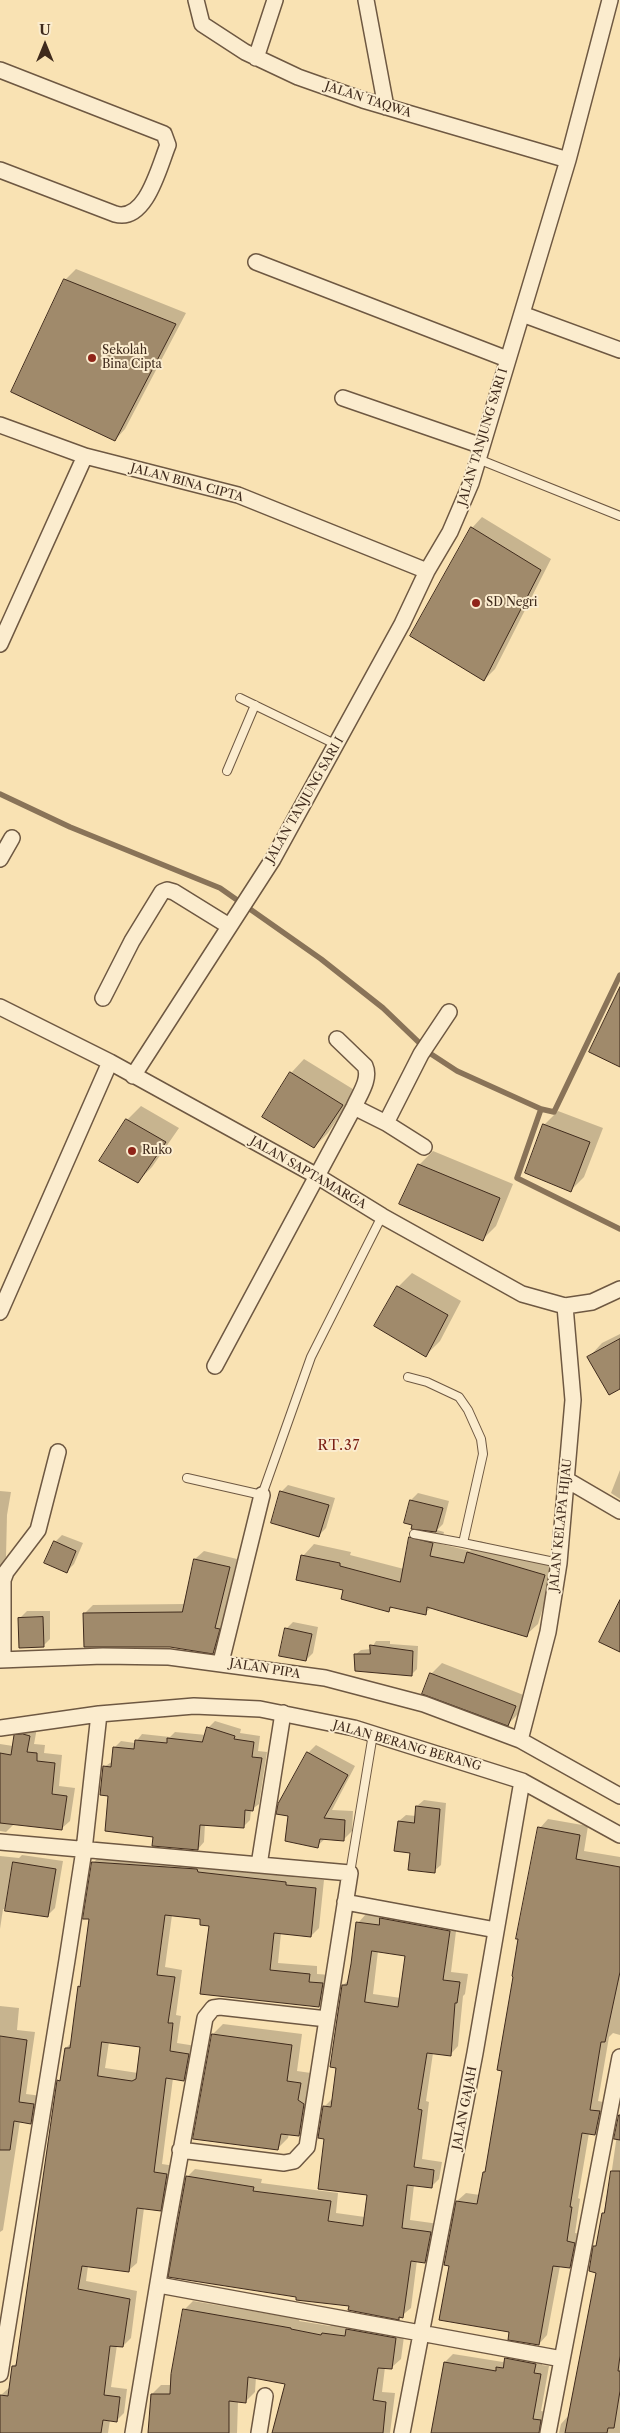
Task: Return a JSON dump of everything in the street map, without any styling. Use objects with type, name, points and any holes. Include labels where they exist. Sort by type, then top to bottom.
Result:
[{"type":"street","name":"JALAN TAQWA","points":[[196,0],[202,24],[256,58],[298,77],[386,107],[568,160]]},
{"type":"street","points":[[256,58],[275,0]]},
{"type":"street","points":[[366,0],[386,107]]},
{"type":"street","name":"JALAN TANJUNG SARI I","points":[[233,920],[272,859],[337,745],[402,624],[427,571],[450,532],[462,506],[480,453],[568,160],[610,0]]},
{"type":"street","points":[[0,70],[164,134],[168,145],[142,206],[126,215],[115,214],[0,170]]},
{"type":"street","points":[[256,262],[507,359]]},
{"type":"street","points":[[522,314],[620,350]]},
{"type":"street","points":[[343,398],[480,453]]},
{"type":"street","name":"JALAN BINA CIPTA","points":[[0,425],[85,456],[238,495],[427,571]]},
{"type":"street","points":[[0,644],[85,456]]},
{"type":"street","points":[[0,859],[12,838]]},
{"type":"street","points":[[103,998],[132,941],[162,892],[167,890],[174,892],[233,920],[133,1076]]},
{"type":"street","points":[[386,1123],[424,1049],[449,1012]]},
{"type":"street","name":"JALAN SAPTAMARGA","points":[[2,1014],[110,1062],[317,1176],[382,1216],[522,1294],[565,1306],[592,1302],[620,1289]]},
{"type":"street","points":[[215,1366],[354,1107],[368,1072],[356,1055],[337,1039]]},
{"type":"street","points":[[0,1312],[110,1062]]},
{"type":"street","points":[[354,1107],[386,1123],[424,1146]]},
{"type":"street","name":"JALAN KELAPA HIJAU","points":[[520,1740],[548,1632],[559,1563],[573,1400],[565,1306]]},
{"type":"street","points":[[1,1660],[3,1580],[6,1572],[38,1530],[58,1452]]},
{"type":"street","points":[[567,1480],[620,1511]]},
{"type":"street","points":[[221,1662],[262,1495]]},
{"type":"street","name":"JALAN PIPA","points":[[1,1660],[140,1656],[169,1657],[221,1662],[325,1678],[424,1704],[520,1740],[620,1796]]},
{"type":"street","name":"JALAN BERANG BERANG","points":[[0,1728],[99,1714],[227,1706],[283,1713],[373,1734],[522,1781],[620,1835]]},
{"type":"street","points":[[259,1865],[283,1713]]},
{"type":"street","points":[[0,2374],[84,1850],[99,1714]]},
{"type":"street","name":"JALAN GAJAH","points":[[402,2433],[422,2334],[522,1781]]},
{"type":"street","points":[[0,1842],[350,1873],[307,2147],[301,2156],[294,2161],[284,2163],[180,2150]]},
{"type":"street","points":[[345,1902],[496,1930]]},
{"type":"street","points":[[133,2433],[202,2026],[213,2008],[327,2019]]},
{"type":"street","points":[[548,2433],[620,2057]]},
{"type":"street","points":[[159,2285],[562,2359]]},
{"type":"street","points":[[259,2433],[265,2396]]},
{"type":"lane","points":[[480,453],[620,516]]},
{"type":"lane","points":[[240,698],[337,745]]},
{"type":"lane","points":[[227,771],[255,705]]},
{"type":"lane","points":[[187,1478],[262,1495],[311,1357],[382,1216]]},
{"type":"lane","points":[[408,1377],[427,1382],[459,1397],[468,1410],[481,1439],[483,1454],[463,1543]]},
{"type":"lane","points":[[414,1534],[559,1563]]},
{"type":"lane","points":[[350,1873],[373,1734]]},
{"type":"building","name":"Sekolah Bina Cipta","points":[[64,279],[176,324],[115,441],[11,392]]},
{"type":"building","name":"SD Negri","points":[[471,527],[541,570],[484,681],[410,636]]},
{"type":"building","points":[[620,987],[620,1067],[589,1052]]},
{"type":"building","points":[[290,1072],[343,1105],[314,1148],[262,1117]]},
{"type":"building","name":"Ruko","points":[[126,1119],[166,1142],[138,1183],[99,1161]]},
{"type":"building","points":[[543,1124],[590,1142],[571,1192],[525,1173]]},
{"type":"building","points":[[418,1164],[500,1198],[483,1241],[399,1204]]},
{"type":"building","points":[[397,1286],[448,1315],[426,1357],[374,1326]]},
{"type":"building","points":[[620,1339],[620,1389],[609,1395],[587,1357]]},
{"type":"building","points":[[280,1491],[329,1505],[319,1537],[271,1523]]},
{"type":"building","points":[[410,1500],[443,1508],[436,1532],[411,1529],[412,1525],[404,1523]]},
{"type":"building","points":[[409,1537],[433,1543],[430,1556],[464,1563],[467,1552],[545,1575],[527,1637],[427,1607],[426,1615],[390,1607],[389,1612],[341,1599],[343,1590],[296,1580],[301,1555],[340,1563],[340,1566],[400,1582]]},
{"type":"building","points":[[54,1541],[76,1551],[67,1573],[44,1563]]},
{"type":"building","points":[[194,1559],[230,1567],[215,1628],[220,1629],[213,1654],[170,1647],[84,1647],[83,1613],[182,1612]]},
{"type":"building","points":[[620,1600],[620,1652],[599,1642]]},
{"type":"building","points":[[43,1617],[44,1647],[19,1648],[18,1618]]},
{"type":"building","points":[[285,1628],[312,1634],[306,1661],[279,1656]]},
{"type":"building","points":[[370,1645],[413,1651],[412,1676],[355,1671],[354,1654],[370,1654]]},
{"type":"building","points":[[430,1673],[516,1706],[508,1726],[422,1694]]},
{"type":"building","points":[[207,1727],[235,1736],[234,1739],[254,1742],[252,1757],[262,1758],[253,1811],[245,1810],[244,1828],[200,1825],[198,1850],[152,1846],[153,1837],[105,1831],[108,1796],[100,1795],[103,1766],[111,1767],[113,1747],[134,1749],[135,1740],[167,1743],[167,1738],[202,1742]]},
{"type":"building","points":[[23,1734],[30,1736],[27,1752],[37,1753],[37,1761],[55,1763],[52,1794],[67,1796],[62,1830],[0,1823],[0,1753],[11,1755],[14,1735]]},
{"type":"building","points":[[307,1752],[348,1775],[324,1818],[345,1820],[344,1841],[320,1839],[318,1848],[285,1841],[288,1816],[276,1814],[278,1804]]},
{"type":"building","points":[[416,1806],[440,1809],[435,1873],[408,1870],[410,1853],[394,1851],[398,1821],[414,1823]]},
{"type":"building","points":[[538,1827],[580,1835],[576,1859],[620,1867],[620,1972],[605,2042],[601,2042],[590,2110],[600,2111],[595,2135],[582,2133],[570,2207],[572,2207],[567,2241],[575,2243],[570,2268],[553,2266],[539,2345],[508,2340],[509,2332],[439,2320],[449,2266],[444,2265],[456,2201],[477,2204],[483,2172],[485,2172],[502,2071],[497,2070],[513,1977],[518,1939],[516,1939]]},
{"type":"building","points":[[13,1862],[56,1869],[48,1917],[5,1911]]},
{"type":"building","points":[[92,1862],[197,1869],[198,1872],[286,1882],[286,1885],[316,1888],[311,1937],[274,1933],[270,1970],[310,1974],[309,1982],[323,1983],[319,2007],[200,1994],[209,1926],[200,1925],[200,1919],[165,1915],[157,1975],[175,1977],[168,2023],[173,2023],[170,2051],[189,2054],[184,2081],[166,2078],[154,2172],[167,2174],[161,2211],[137,2208],[129,2272],[82,2266],[78,2289],[130,2299],[123,2347],[110,2346],[104,2395],[120,2397],[117,2422],[103,2420],[101,2433],[0,2433],[0,2395],[8,2396],[12,2366],[16,2366],[57,2080],[60,2081],[65,2048],[70,2048],[78,1986],[80,1987],[89,1919],[83,1919]],"holes":[[[102,2042],[140,2047],[136,2079],[132,2081],[98,2076]]]},
{"type":"building","points":[[380,1918],[450,1931],[443,1980],[460,1982],[457,2003],[455,2003],[451,2056],[427,2053],[418,2109],[422,2110],[414,2167],[434,2170],[432,2188],[407,2185],[402,2228],[431,2232],[425,2263],[411,2261],[403,2318],[399,2317],[399,2320],[348,2310],[349,2306],[296,2300],[296,2297],[168,2277],[186,2176],[254,2187],[253,2191],[331,2201],[328,2221],[363,2226],[367,2195],[318,2189],[324,2139],[318,2138],[323,2106],[331,2107],[336,2068],[330,2067],[342,1985],[347,1985],[356,1922],[379,1925]],"holes":[[[372,1951],[405,1956],[398,2007],[365,2002]]]},
{"type":"building","points":[[212,2034],[292,2045],[287,2081],[301,2083],[298,2100],[304,2104],[299,2136],[281,2134],[278,2150],[193,2139]]},
{"type":"building","points":[[0,2036],[27,2040],[19,2102],[34,2104],[31,2124],[14,2121],[10,2150],[0,2150]]},
{"type":"building","points":[[620,2115],[620,2140],[614,2139]]},
{"type":"building","points":[[611,2171],[620,2171],[620,2356],[618,2371],[620,2371],[620,2391],[614,2428],[608,2428],[607,2433],[565,2433],[596,2273],[589,2271],[593,2246],[596,2246],[602,2213],[604,2213]]},
{"type":"building","points":[[183,2309],[321,2335],[322,2333],[345,2336],[346,2329],[396,2338],[392,2369],[378,2368],[373,2400],[386,2402],[383,2433],[272,2433],[285,2384],[248,2377],[246,2403],[229,2401],[229,2433],[148,2433],[151,2394],[170,2394],[171,2374]]},
{"type":"building","points":[[505,2358],[536,2364],[534,2373],[541,2374],[533,2419],[541,2420],[539,2433],[431,2433],[444,2362],[496,2371],[496,2367],[503,2368]]},
{"type":"waterway","points":[[0,794],[70,827],[220,888],[321,959],[383,1008],[431,1054],[457,1071],[541,1109],[517,1178],[620,1229]]},
{"type":"waterway","points":[[541,1109],[554,1112],[620,975]]},
{"type":"place","name":"Sekolah Bina Cipta","points":[[92,358]]},
{"type":"place","name":"SD Negri","points":[[476,603]]},
{"type":"place","name":"Ruko","points":[[132,1151]]},
{"type":"district","name":"RT.37","points":[[339,1446]]}]
